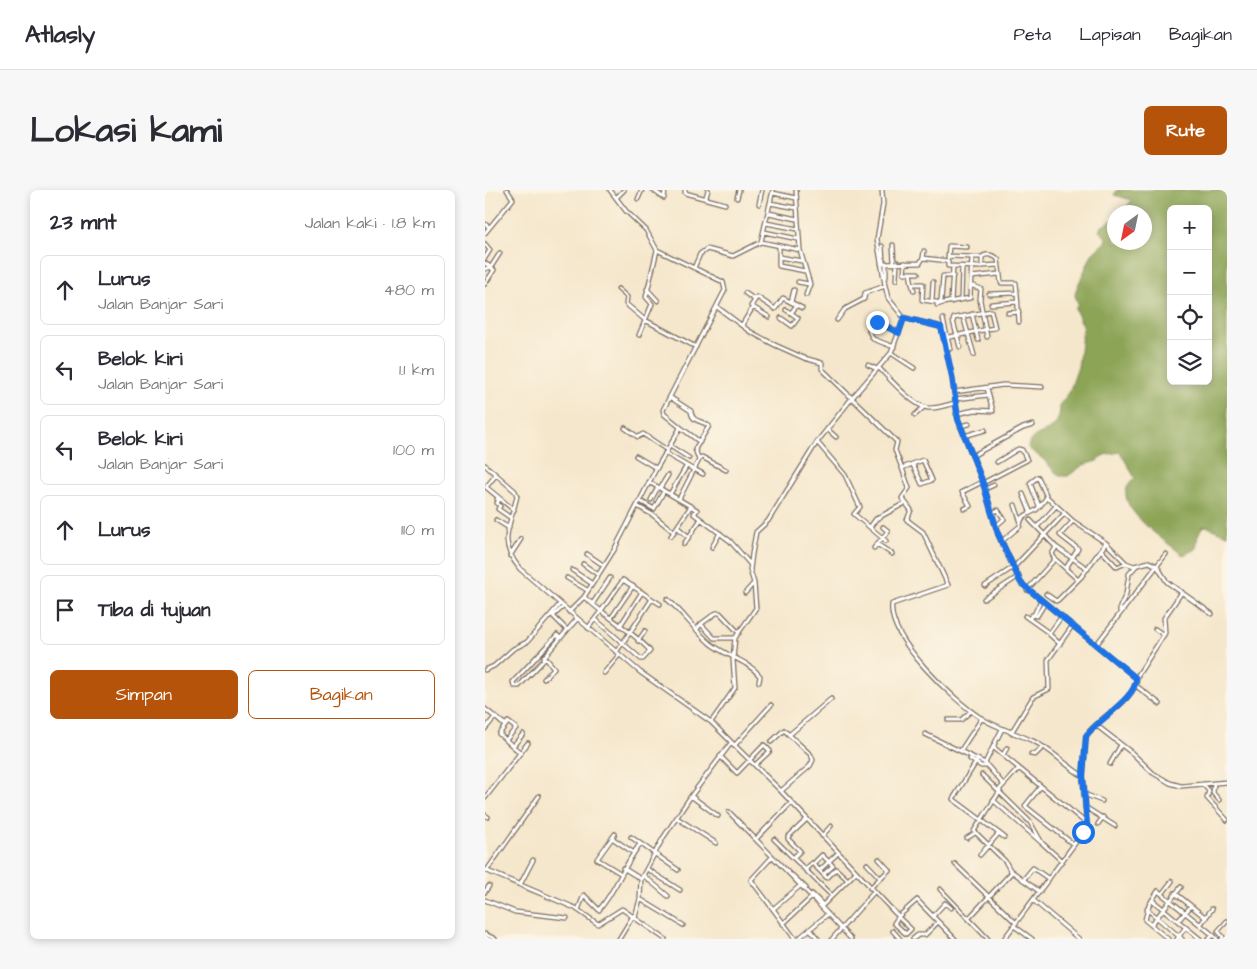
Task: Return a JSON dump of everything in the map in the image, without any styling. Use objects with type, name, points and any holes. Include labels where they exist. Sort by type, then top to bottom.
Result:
[{"type":"street","points":[[485,234],[513,198],[507,190]]},
{"type":"street","points":[[610,190],[626,211],[646,230],[657,250],[724,284],[725,290],[717,307],[663,413],[699,442]]},
{"type":"street","points":[[616,196],[620,190]]},
{"type":"street","points":[[616,196],[625,190]]},
{"type":"street","points":[[638,199],[640,190]]},
{"type":"street","points":[[653,190],[657,194],[664,198],[664,190],[657,194]]},
{"type":"street","points":[[685,190],[685,193],[705,199],[706,197],[725,204]]},
{"type":"street","points":[[706,197],[708,190]]},
{"type":"street","points":[[737,198],[739,190]]},
{"type":"street","points":[[759,204],[762,190]]},
{"type":"street","points":[[796,190],[799,250],[810,284],[807,296]]},
{"type":"street","points":[[883,190],[883,204],[877,239],[886,277]]},
{"type":"street","points":[[761,242],[773,191],[797,198]]},
{"type":"street","points":[[770,203],[797,208]]},
{"type":"street","points":[[769,213],[797,219]]},
{"type":"street","points":[[767,223],[798,229]]},
{"type":"street","points":[[485,224],[489,228]]},
{"type":"street","points":[[764,232],[798,239]]},
{"type":"street","points":[[694,268],[700,254],[707,249],[733,256],[761,242],[799,250]]},
{"type":"street","points":[[485,244],[490,250],[485,258]]},
{"type":"street","points":[[893,245],[896,280]]},
{"type":"street","points":[[779,246],[779,266],[805,272]]},
{"type":"street","points":[[882,246],[885,286],[888,298],[904,318],[939,326],[950,349]]},
{"type":"street","points":[[967,247],[949,246],[948,266],[980,267]]},
{"type":"street","points":[[639,335],[652,304],[646,298],[657,250]]},
{"type":"street","points":[[883,263],[920,263],[924,251]]},
{"type":"street","points":[[485,269],[491,267],[500,253]]},
{"type":"street","points":[[923,258],[948,259],[988,255],[996,257],[1001,283],[1016,283],[1019,322]]},
{"type":"street","points":[[779,256],[802,261]]},
{"type":"street","points":[[912,284],[923,284],[922,300],[951,302],[970,300],[972,257]]},
{"type":"street","points":[[982,257],[982,266],[998,265]]},
{"type":"street","points":[[485,263],[494,270],[485,284]]},
{"type":"street","points":[[905,263],[904,273],[917,273]]},
{"type":"street","points":[[951,302],[953,266]]},
{"type":"street","points":[[961,300],[962,267]]},
{"type":"street","points":[[910,274],[914,291]]},
{"type":"street","points":[[971,277],[999,274]]},
{"type":"street","points":[[942,302],[943,276],[953,276]]},
{"type":"street","points":[[798,282],[810,284]]},
{"type":"street","points":[[932,300],[933,282]]},
{"type":"street","points":[[837,320],[845,309],[864,299],[865,293],[885,286]]},
{"type":"street","points":[[973,286],[981,288],[982,312],[987,337]]},
{"type":"street","points":[[618,289],[627,297],[626,304],[645,320],[696,347]]},
{"type":"street","points":[[647,290],[658,301]]},
{"type":"street","points":[[791,302],[794,290]]},
{"type":"street","points":[[745,293],[755,300]]},
{"type":"street","points":[[989,294],[1017,293]]},
{"type":"street","points":[[742,325],[757,297],[775,309],[783,298],[802,308]]},
{"type":"street","points":[[937,304],[942,302]]},
{"type":"street","points":[[991,304],[1018,302]]},
{"type":"street","points":[[791,313],[797,306]]},
{"type":"street","points":[[717,307],[775,345],[804,358],[822,363],[822,369],[897,442],[895,450],[909,488],[902,496],[911,510],[907,520],[923,532],[947,585],[893,603],[892,609],[901,636],[925,670],[981,718],[1011,733],[1033,741],[1083,776]]},
{"type":"street","points":[[753,307],[769,317]]},
{"type":"street","points":[[781,318],[792,326],[798,318],[786,310]]},
{"type":"street","points":[[945,338],[957,336],[985,330],[995,326],[991,311],[953,319],[957,336],[960,347]]},
{"type":"street","points":[[1008,313],[1019,312]]},
{"type":"street","points":[[971,314],[978,340]]},
{"type":"street","points":[[963,316],[974,355]]},
{"type":"street","points":[[711,722],[735,688],[733,659],[735,638],[756,608],[751,564],[757,530],[768,521],[817,442],[891,353],[904,318]]},
{"type":"street","points":[[943,319],[956,414],[985,489],[995,526],[1019,576],[1027,590],[1062,616],[1136,678]]},
{"type":"street","points":[[894,347],[877,342],[868,333],[878,321],[899,333]]},
{"type":"street","points":[[891,353],[914,368]]},
{"type":"street","points":[[868,364],[878,369],[901,391],[924,407]]},
{"type":"street","points":[[954,392],[1003,385],[1042,387]]},
{"type":"street","points":[[956,414],[975,410],[993,411],[987,388]]},
{"type":"street","points":[[915,414],[924,407],[987,396]]},
{"type":"street","points":[[671,398],[691,411],[692,417],[696,421],[708,425],[695,452],[699,460]]},
{"type":"street","points":[[961,426],[969,424]]},
{"type":"street","points":[[972,456],[1023,428],[1033,425]]},
{"type":"street","points":[[569,612],[584,597],[591,583],[614,550],[656,468],[680,427]]},
{"type":"street","points":[[625,428],[638,437],[643,434],[686,466],[703,474]]},
{"type":"street","points":[[827,429],[836,437]]},
{"type":"street","points":[[964,436],[985,430]]},
{"type":"street","points":[[817,442],[845,475],[860,506],[854,514],[886,541]]},
{"type":"street","points":[[670,446],[689,458]]},
{"type":"street","points":[[964,509],[970,506],[962,492],[1027,460],[1022,450],[1019,449],[997,462]]},
{"type":"street","points":[[637,456],[656,468]]},
{"type":"street","points":[[679,499],[702,457],[725,470]]},
{"type":"street","points":[[902,468],[923,460],[932,480],[922,484],[913,465]]},
{"type":"street","points":[[485,465],[515,491],[517,496],[506,536],[510,556],[520,569],[647,677],[711,722],[781,791],[837,853],[870,888],[874,892],[898,916],[911,929],[905,934],[893,923],[898,916],[915,900],[955,939]]},
{"type":"street","points":[[670,495],[686,466]]},
{"type":"street","points":[[496,475],[486,488],[514,510]]},
{"type":"street","points":[[651,500],[668,475]]},
{"type":"street","points":[[1039,506],[1030,482],[1038,477],[1047,497],[1064,514],[1106,543],[1126,563],[1136,566]]},
{"type":"street","points":[[649,482],[697,510],[694,514],[720,533],[751,564]]},
{"type":"street","points":[[985,489],[994,485]]},
{"type":"street","points":[[640,501],[653,509],[664,491]]},
{"type":"street","points":[[1023,494],[1029,511]]},
{"type":"street","points":[[496,495],[499,500],[497,503],[500,506],[498,509],[511,518]]},
{"type":"street","points":[[1001,540],[1019,526],[1021,520],[1029,511],[1034,511],[1047,497]]},
{"type":"street","points":[[870,527],[877,519],[905,503]]},
{"type":"street","points":[[1015,505],[1021,520]]},
{"type":"street","points":[[637,506],[653,515],[674,532]]},
{"type":"street","points":[[671,536],[691,506]]},
{"type":"street","points":[[1037,526],[1056,506]]},
{"type":"street","points":[[992,513],[998,510],[1004,519],[995,526]]},
{"type":"street","points":[[985,586],[1015,566],[1064,514]]},
{"type":"street","points":[[684,544],[701,519]]},
{"type":"street","points":[[496,520],[509,528]]},
{"type":"street","points":[[1030,520],[1056,547],[1087,569]]},
{"type":"street","points":[[1066,568],[1078,548],[1060,536],[1073,521]]},
{"type":"street","points":[[873,548],[889,530],[883,527]]},
{"type":"street","points":[[678,528],[689,537]]},
{"type":"street","points":[[712,547],[720,533]]},
{"type":"street","points":[[510,556],[521,539]]},
{"type":"street","points":[[1047,594],[1057,601],[1087,569],[1106,543]]},
{"type":"street","points":[[877,544],[892,554]]},
{"type":"street","points":[[1056,547],[1053,554],[1055,559],[1077,579]]},
{"type":"street","points":[[1101,550],[1117,567],[1126,563]]},
{"type":"street","points":[[587,554],[603,565]]},
{"type":"street","points":[[1096,645],[1120,612],[1136,596],[1166,554]]},
{"type":"street","points":[[1027,590],[1055,559]]},
{"type":"street","points":[[1120,612],[1120,607],[1127,594],[1129,574],[1136,566],[1148,562],[1157,566],[1165,581],[1211,614]]},
{"type":"street","points":[[583,564],[597,574]]},
{"type":"street","points":[[572,570],[591,583]]},
{"type":"street","points":[[984,599],[1019,576]]},
{"type":"street","points":[[567,578],[587,590]]},
{"type":"street","points":[[593,604],[610,578]]},
{"type":"street","points":[[588,628],[623,580],[660,604]]},
{"type":"street","points":[[745,593],[754,583]]},
{"type":"street","points":[[611,618],[633,586]]},
{"type":"street","points":[[620,626],[642,592]]},
{"type":"street","points":[[1005,939],[1087,827],[1083,776],[1085,739],[1096,725],[1122,702],[1135,685],[1136,678],[1164,635],[1166,630],[1164,618],[1182,592]]},
{"type":"street","points":[[584,597],[649,650],[643,659],[595,619]]},
{"type":"street","points":[[667,598],[711,644],[733,659],[750,665],[760,676],[759,682]]},
{"type":"street","points":[[604,673],[652,599]]},
{"type":"street","points":[[1034,615],[1041,600]]},
{"type":"street","points":[[1029,620],[1034,615],[1037,615],[1045,603]]},
{"type":"street","points":[[562,606],[553,616],[567,630]]},
{"type":"street","points":[[485,670],[513,649],[527,642],[562,606]]},
{"type":"street","points":[[691,631],[718,612],[739,633]]},
{"type":"street","points":[[1025,616],[1049,633],[1059,644]]},
{"type":"street","points":[[1049,633],[1062,616]]},
{"type":"street","points":[[560,638],[557,635],[513,682],[514,686],[519,686],[543,661],[545,656],[577,619]]},
{"type":"street","points":[[701,624],[714,638],[735,638]]},
{"type":"street","points":[[1011,733],[1033,697],[1049,688],[1047,662],[1073,625]]},
{"type":"street","points":[[1155,629],[1164,635]]},
{"type":"street","points":[[638,641],[645,631]]},
{"type":"street","points":[[539,656],[545,656]]},
{"type":"street","points":[[544,679],[553,668],[545,656]]},
{"type":"street","points":[[1135,685],[1160,704]]},
{"type":"street","points":[[789,735],[831,699]]},
{"type":"street","points":[[619,939],[634,917],[640,899],[642,877],[691,796],[720,756],[771,704]]},
{"type":"street","points":[[486,711],[506,726]]},
{"type":"street","points":[[948,720],[961,720],[971,711]]},
{"type":"street","points":[[485,729],[495,717]]},
{"type":"street","points":[[961,750],[981,718]]},
{"type":"street","points":[[506,740],[516,728],[508,722],[499,734],[521,753]]},
{"type":"street","points":[[1096,725],[1153,773],[1170,784],[1178,786],[1227,782]]},
{"type":"street","points":[[986,765],[1002,729]]},
{"type":"street","points":[[771,742],[783,730],[811,755],[812,764],[781,791]]},
{"type":"street","points":[[513,746],[523,734]]},
{"type":"street","points":[[925,734],[961,750],[977,761]]},
{"type":"street","points":[[485,798],[528,743]]},
{"type":"street","points":[[720,756],[737,773],[764,745],[770,751],[755,765]]},
{"type":"street","points":[[1110,764],[1121,745]]},
{"type":"street","points":[[993,747],[1087,824]]},
{"type":"street","points":[[1031,754],[1035,755],[1043,747]]},
{"type":"street","points":[[1003,755],[1007,748]]},
{"type":"street","points":[[970,759],[986,765],[1003,784]]},
{"type":"street","points":[[977,761],[953,798],[1004,837]]},
{"type":"street","points":[[1019,768],[1003,784],[975,827],[975,833],[1005,861],[1012,872],[1040,892]]},
{"type":"street","points":[[982,774],[1000,790],[1034,827],[1042,844]]},
{"type":"street","points":[[1214,783],[1213,793],[1219,800]]},
{"type":"street","points":[[1203,784],[1209,791],[1207,798],[1227,820]]},
{"type":"street","points":[[1041,785],[1026,806],[1073,844]]},
{"type":"street","points":[[1084,794],[1102,801]]},
{"type":"street","points":[[539,796],[486,870],[578,910],[598,924],[622,910],[634,917],[651,932],[665,939]]},
{"type":"street","points":[[691,796],[718,816]]},
{"type":"street","points":[[993,800],[1062,860]]},
{"type":"street","points":[[756,839],[791,803]]},
{"type":"street","points":[[1085,807],[1115,826]]},
{"type":"street","points":[[729,812],[851,939]]},
{"type":"street","points":[[1098,824],[1103,817]]},
{"type":"street","points":[[677,818],[716,843]]},
{"type":"street","points":[[793,858],[799,851],[788,838],[807,819]]},
{"type":"street","points":[[822,836],[831,826]]},
{"type":"street","points":[[967,838],[975,833]]},
{"type":"street","points":[[980,856],[999,833]]},
{"type":"street","points":[[620,873],[597,860],[613,836],[634,853]]},
{"type":"street","points":[[631,837],[678,870]]},
{"type":"street","points":[[774,839],[831,896]]},
{"type":"street","points":[[578,910],[584,895],[599,910],[613,892],[620,873],[640,844]]},
{"type":"street","points":[[821,869],[837,853]]},
{"type":"street","points":[[815,862],[822,855],[833,866],[825,873]]},
{"type":"street","points":[[772,856],[751,880],[783,924],[798,939],[828,914]]},
{"type":"street","points":[[870,888],[889,870],[879,859]]},
{"type":"street","points":[[519,885],[533,860]]},
{"type":"street","points":[[778,860],[823,905],[856,872]]},
{"type":"street","points":[[805,870],[812,863],[827,878],[836,869],[848,880]]},
{"type":"street","points":[[867,864],[880,878]]},
{"type":"street","points":[[955,864],[1032,939]]},
{"type":"street","points":[[623,868],[642,877],[668,896]]},
{"type":"street","points":[[1023,880],[1033,868],[1049,878]]},
{"type":"street","points":[[647,869],[680,890]]},
{"type":"street","points":[[969,918],[1012,872]]},
{"type":"street","points":[[1162,894],[1172,881]]},
{"type":"street","points":[[485,892],[489,886]]},
{"type":"street","points":[[773,909],[800,886]]},
{"type":"street","points":[[1151,925],[1181,887]]},
{"type":"street","points":[[940,889],[988,939]]},
{"type":"street","points":[[1165,938],[1145,920],[1147,910],[1158,891],[1217,939]]},
{"type":"street","points":[[833,939],[874,892]]},
{"type":"street","points":[[1175,893],[1206,918]]},
{"type":"street","points":[[783,924],[812,897]]},
{"type":"street","points":[[933,916],[949,898]]},
{"type":"street","points":[[640,899],[683,925]]},
{"type":"street","points":[[485,900],[515,912],[567,918]]},
{"type":"street","points":[[1033,900],[1079,939]]},
{"type":"street","points":[[1152,900],[1200,939]]},
{"type":"street","points":[[945,903],[951,908]]},
{"type":"street","points":[[1178,921],[1191,906]]},
{"type":"street","points":[[1200,925],[1212,909]]},
{"type":"street","points":[[1147,910],[1179,938],[1185,928]]},
{"type":"street","points":[[1222,939],[1223,937],[1218,931],[1227,921]]},
{"type":"street","points":[[913,939],[918,935],[925,935],[939,922]]},
{"type":"street","points":[[810,929],[818,939]]},
{"type":"street","points":[[893,932],[900,939]]},
{"type":"street","points":[[485,934],[495,939]]},
{"type":"street","points":[[948,939],[952,935]]},
{"type":"street","points":[[1209,939],[1213,935]]},
{"type":"green space","points":[[1117,190],[1227,190],[1227,535],[1206,526],[1202,527],[1198,535],[1196,549],[1183,555],[1149,528],[1133,512],[1128,503],[1126,490],[1135,478],[1120,452],[1104,455],[1097,461],[1083,465],[1068,476],[1059,476],[1043,459],[1028,448],[1030,441],[1034,437],[1051,428],[1056,423],[1060,404],[1069,393],[1078,367],[1083,326],[1075,309],[1078,305],[1075,295],[1092,254],[1105,242],[1106,237],[1099,231],[1101,227],[1107,223],[1107,250],[1152,250],[1152,205],[1128,205],[1132,200],[1114,195]]},
{"type":"route","points":[[877,322],[899,333],[904,318],[941,327],[952,376],[956,414],[983,483],[998,534],[1015,566],[1021,583],[1136,678],[1136,684],[1122,702],[1086,736],[1083,776],[1087,827],[1083,832]]}]
